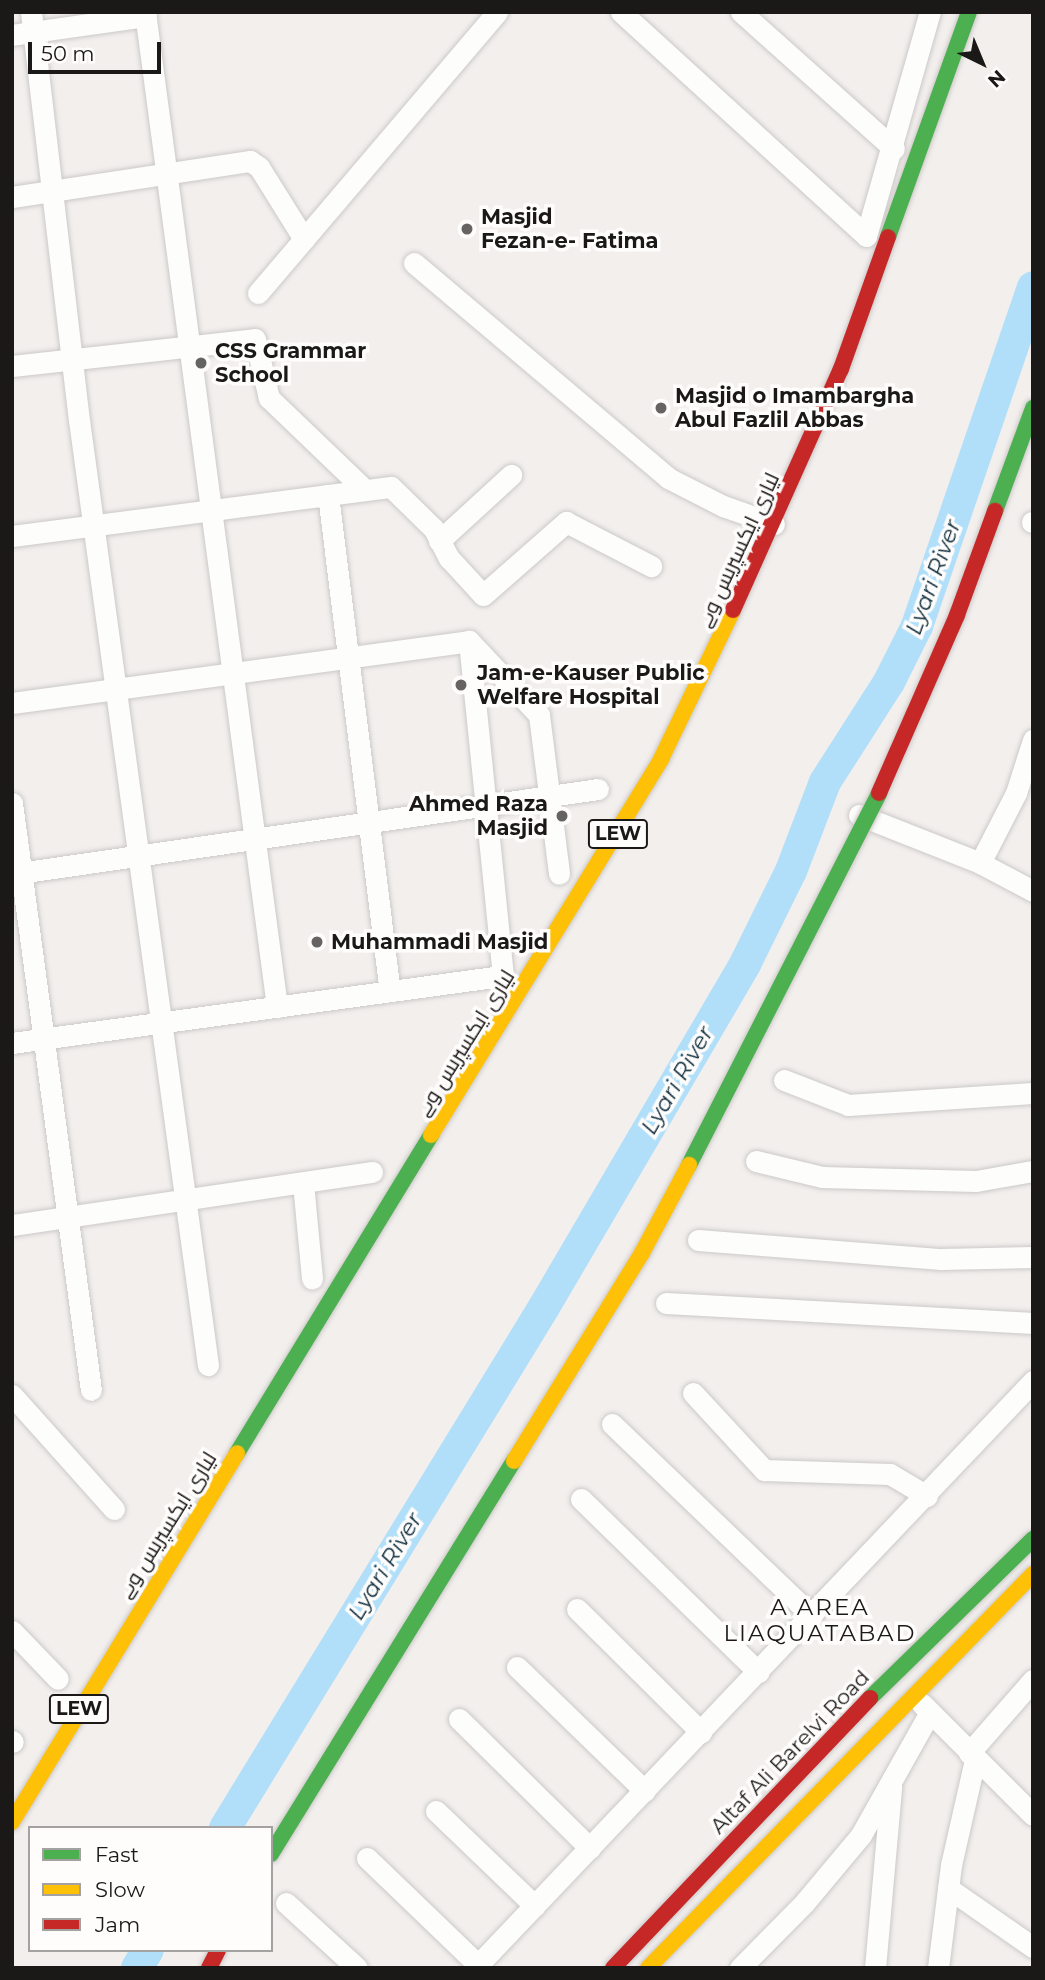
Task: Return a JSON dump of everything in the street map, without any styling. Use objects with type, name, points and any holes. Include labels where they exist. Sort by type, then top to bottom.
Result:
[{"type":"main road","name":"لیاری ایکسپریس وے","points":[[12,1822],[630,813],[774,524],[864,310],[969,12]]},
{"type":"main road","points":[[273,1851],[642,1253],[747,1056],[859,840],[957,615],[1033,408]]},
{"type":"main road","name":"Altaf Ali Barelvi Road","points":[[613,1968],[894,1675],[1033,1539]]},
{"type":"main road","points":[[648,1968],[1033,1574]]},
{"type":"main road","points":[[209,1968],[218,1952]]},
{"type":"street","points":[[258,293],[497,12]]},
{"type":"street","points":[[621,12],[866,236],[894,149],[930,12]]},
{"type":"street","points":[[741,12],[894,149]]},
{"type":"street","points":[[12,35],[32,22],[145,14],[278,1007]]},
{"type":"street","points":[[32,22],[94,525],[208,1364]]},
{"type":"street","points":[[12,197],[166,171],[255,163],[304,239]]},
{"type":"street","points":[[414,263],[668,478],[723,506],[774,524]]},
{"type":"street","points":[[12,366],[255,338],[269,398],[365,491]]},
{"type":"street","points":[[439,541],[511,475]]},
{"type":"street","points":[[12,536],[391,487],[434,529],[439,541],[483,595],[566,522],[652,566]]},
{"type":"street","points":[[328,495],[390,991]]},
{"type":"street","points":[[12,703],[469,642]]},
{"type":"street","points":[[469,642],[539,715],[547,798],[559,874]]},
{"type":"street","points":[[12,1043],[503,976],[483,807],[469,642]]},
{"type":"street","points":[[980,863],[1016,793],[1033,740]]},
{"type":"street","points":[[17,873],[598,789]]},
{"type":"street","points":[[12,803],[17,873],[44,1039],[91,1390]]},
{"type":"street","points":[[851,811],[980,863],[1033,891]]},
{"type":"street","points":[[784,1080],[848,1105],[1033,1093]]},
{"type":"street","points":[[756,1161],[822,1177],[976,1181],[1033,1171]]},
{"type":"street","points":[[12,1225],[186,1202],[372,1172]]},
{"type":"street","points":[[303,1183],[312,1279]]},
{"type":"street","points":[[698,1240],[941,1259],[1033,1257]]},
{"type":"street","points":[[666,1303],[1033,1323]]},
{"type":"street","points":[[367,1858],[477,1966],[927,1496],[1033,1381]]},
{"type":"street","points":[[693,1393],[764,1470],[890,1474],[927,1496]]},
{"type":"street","points":[[12,1395],[114,1509]]},
{"type":"street","points":[[612,1424],[812,1616]]},
{"type":"street","points":[[581,1499],[758,1672]]},
{"type":"street","points":[[576,1609],[701,1732]]},
{"type":"street","points":[[12,1631],[58,1679]]},
{"type":"street","points":[[517,1667],[645,1791]]},
{"type":"street","points":[[894,1675],[1033,1815]]},
{"type":"street","points":[[938,1968],[948,1888],[972,1756],[1032,1682]]},
{"type":"street","points":[[740,1968],[805,1902],[861,1835],[930,1712]]},
{"type":"street","points":[[459,1719],[590,1848]]},
{"type":"street","points":[[875,1968],[891,1782]]},
{"type":"street","points":[[436,1811],[535,1906]]},
{"type":"street","points":[[948,1888],[1033,1947]]},
{"type":"street","points":[[286,1903],[357,1968]]},
{"type":"waterway","name":"Lyari River","points":[[226,1826],[544,1307],[745,964],[791,871],[825,782],[889,682],[917,626],[1033,287]]},
{"type":"waterway","name":"Lyari River","points":[[137,1968],[147,1952]]},
{"type":"traffic: fast","points":[[888,237],[969,12]]},
{"type":"traffic: fast","points":[[995,511],[1033,408]]},
{"type":"traffic: fast","points":[[689,1165],[879,793]]},
{"type":"traffic: fast","points":[[237,1453],[431,1135]]},
{"type":"traffic: fast","points":[[273,1851],[514,1461]]},
{"type":"traffic: fast","points":[[870,1698],[1033,1539]]},
{"type":"traffic: slow","points":[[431,1135],[661,759],[733,610]]},
{"type":"traffic: slow","points":[[514,1461],[642,1253],[689,1165]]},
{"type":"traffic: slow","points":[[12,1822],[237,1453]]},
{"type":"traffic: slow","points":[[648,1968],[1033,1574]]},
{"type":"traffic: jam","points":[[733,610],[841,369],[888,237]]},
{"type":"traffic: jam","points":[[879,793],[957,615],[995,511]]},
{"type":"traffic: jam","points":[[613,1968],[870,1698]]},
{"type":"traffic: jam","points":[[209,1968],[217,1952]]},
{"type":"place","name":"Masjid Fezan-e- Fatima","points":[[467,229]]},
{"type":"place","name":"CSS Grammar School","points":[[201,363]]},
{"type":"place","name":"Masjid o Imambargha Abul Fazlil Abbas","points":[[661,408]]},
{"type":"place","name":"Jam-e-Kauser Public Welfare Hospital","points":[[461,685]]},
{"type":"place","name":"Ahmed Raza Masjid","points":[[562,816]]},
{"type":"place","name":"Muhammadi Masjid","points":[[317,942]]},
{"type":"district","name":"A AREA LIAQUATABAD","points":[[820,1620]]}]
